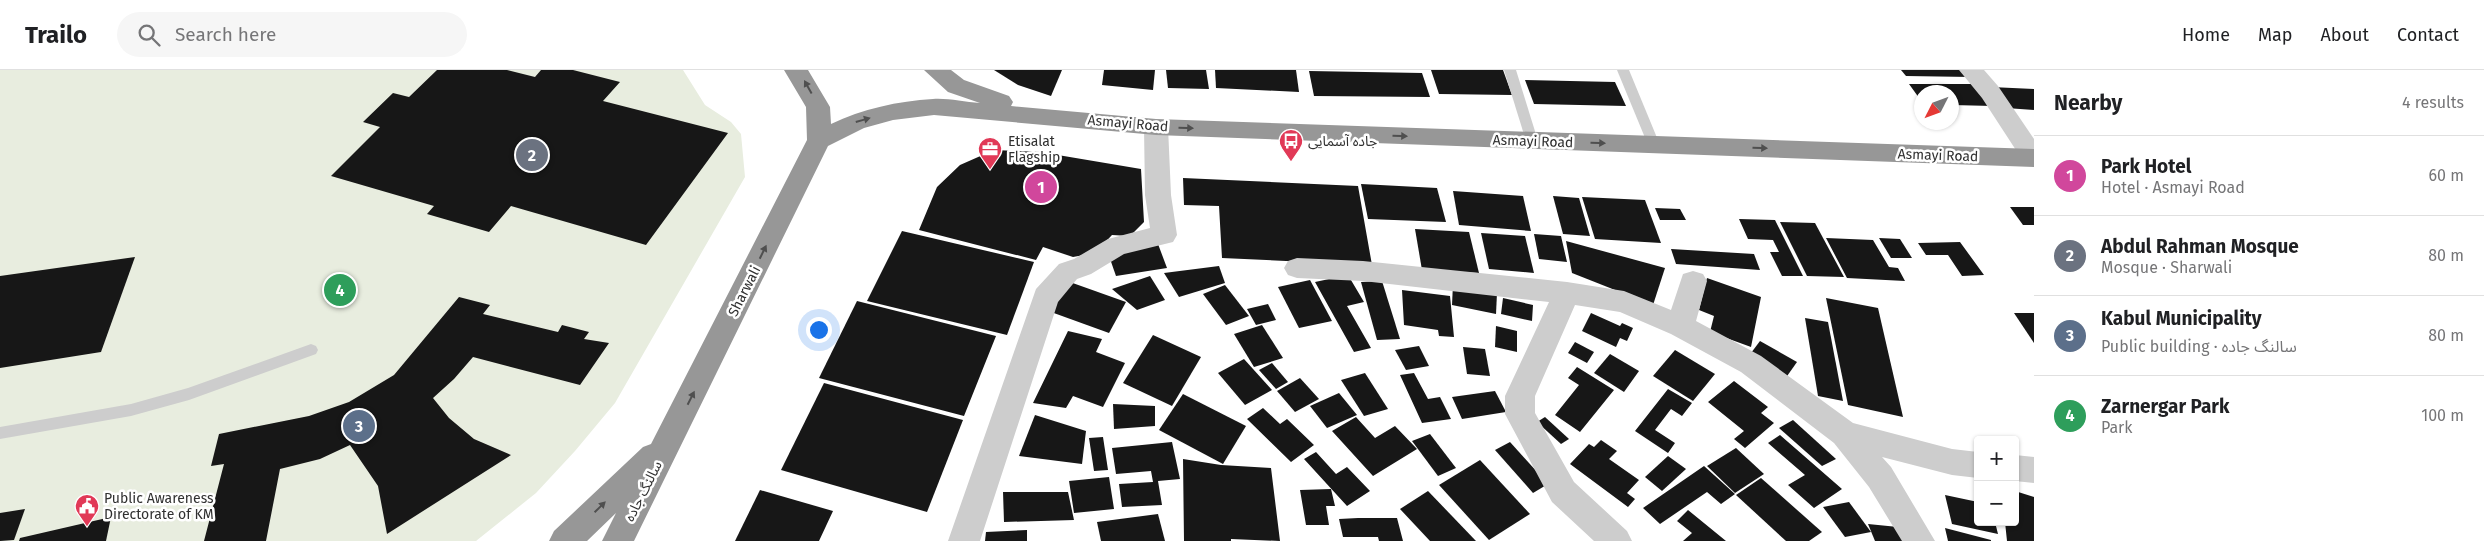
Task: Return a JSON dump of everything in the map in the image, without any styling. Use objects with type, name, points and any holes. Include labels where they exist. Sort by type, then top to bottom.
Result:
[{"type":"highway","points":[[796,70],[818,107],[819,140]]},
{"type":"highway","name":"Asmayi Road","points":[[936,70],[956,86],[1032,114]]},
{"type":"highway","name":"Asmayi Road","points":[[819,140],[856,122],[893,112],[926,108],[1032,114],[1156,127],[2034,158]]},
{"type":"highway","name":"Sharwali","points":[[669,441],[819,140]]},
{"type":"highway","points":[[564,541],[669,441]]},
{"type":"highway","name":"سالنگ جاده","points":[[618,541],[669,441]]},
{"type":"street","points":[[1971,70],[1990,92],[2034,158]]},
{"type":"street","points":[[964,541],[1046,297],[1068,271],[1082,267],[1117,246],[1164,235],[1158,196],[1156,127]]},
{"type":"street","points":[[1297,268],[1363,271],[1624,302],[1680,326],[1751,364],[1846,434],[1880,477],[1919,541]]},
{"type":"street","points":[[1680,326],[1693,280]]},
{"type":"street","points":[[1567,294],[1520,396],[1520,414],[1563,492],[1616,541]]},
{"type":"street","points":[[1846,434],[1952,462],[1974,465]]},
{"type":"street","points":[[2019,468],[2034,470]]},
{"type":"lane","points":[[1510,70],[1532,141]]},
{"type":"lane","points":[[1623,70],[1654,145]]},
{"type":"lane","points":[[0,433],[131,410],[189,394],[311,350]]},
{"type":"shaded area","points":[[0,70],[683,70],[705,105],[731,122],[741,134],[745,177],[615,403],[575,451],[536,493],[476,541],[0,541]]},
{"type":"building","points":[[437,70],[507,70],[535,77],[541,70],[573,70],[620,82],[603,101],[728,133],[646,245],[511,206],[489,232],[427,214],[434,206],[331,176],[380,127],[363,122],[393,93],[409,97]]},
{"type":"building","points":[[994,70],[1062,70],[1051,96],[1018,85]]},
{"type":"building","points":[[1104,70],[1155,70],[1153,90],[1102,85]]},
{"type":"building","points":[[1166,70],[1206,70],[1209,89],[1168,88]]},
{"type":"building","points":[[1215,70],[1296,70],[1299,92],[1216,88]]},
{"type":"building","points":[[1431,70],[1503,70],[1512,95],[1439,94]]},
{"type":"building","points":[[1901,70],[1965,70],[1971,77],[1906,76]]},
{"type":"building","points":[[1309,71],[1422,73],[1430,97],[1314,96]]},
{"type":"building","points":[[1525,80],[1615,82],[1626,106],[1534,104]]},
{"type":"building","points":[[1909,84],[1977,84],[1993,106],[1959,105],[1959,85],[1914,85],[1914,91]]},
{"type":"building","points":[[1991,87],[2034,89],[2034,110],[2006,108]]},
{"type":"building","points":[[994,150],[1040,152],[1141,169],[1144,222],[1130,236],[1112,235],[1095,253],[1073,257],[1043,247],[1036,260],[919,230],[937,187],[960,165]]},
{"type":"building","points":[[1183,178],[1358,186],[1372,265],[1222,258],[1219,206],[1184,205]]},
{"type":"building","points":[[1361,184],[1437,188],[1446,222],[1368,219]]},
{"type":"building","points":[[1453,191],[1523,196],[1531,231],[1459,225]]},
{"type":"building","points":[[1553,196],[1579,198],[1590,236],[1563,234]]},
{"type":"building","points":[[1582,197],[1645,200],[1661,243],[1595,239]]},
{"type":"building","points":[[2010,207],[2034,207],[2034,225],[2023,225]]},
{"type":"building","points":[[1655,208],[1680,209],[1686,220],[1660,220]]},
{"type":"building","points":[[1739,219],[1775,220],[1803,276],[1782,276],[1770,252],[1779,252],[1773,240],[1748,239]]},
{"type":"building","points":[[1780,222],[1815,223],[1844,277],[1807,276]]},
{"type":"building","points":[[1415,229],[1469,232],[1479,273],[1422,270]]},
{"type":"building","points":[[902,231],[1034,262],[1007,335],[867,301]]},
{"type":"building","points":[[1481,233],[1525,236],[1534,273],[1489,269]]},
{"type":"building","points":[[1534,234],[1561,236],[1567,262],[1539,259]]},
{"type":"building","points":[[1826,238],[1873,240],[1889,267],[1898,268],[1905,281],[1847,278]]},
{"type":"building","points":[[1879,238],[1900,239],[1912,258],[1891,258]]},
{"type":"building","points":[[1566,241],[1665,268],[1653,305],[1572,273]]},
{"type":"building","points":[[1960,242],[1984,275],[1962,276],[1948,255],[1926,255],[1918,243]]},
{"type":"building","points":[[1158,244],[1167,268],[1116,276],[1108,253]]},
{"type":"building","points":[[1671,249],[1754,254],[1760,270],[1676,264]]},
{"type":"building","points":[[135,257],[101,352],[0,368],[0,276]]},
{"type":"building","points":[[1219,266],[1225,283],[1179,297],[1164,273]]},
{"type":"building","points":[[1348,275],[1364,302],[1347,306],[1371,348],[1354,352],[1315,282]]},
{"type":"building","points":[[1150,276],[1165,300],[1137,310],[1112,289]]},
{"type":"building","points":[[1707,278],[1761,297],[1751,347],[1710,332],[1714,316],[1699,310]]},
{"type":"building","points":[[1310,280],[1332,321],[1299,328],[1278,287]]},
{"type":"building","points":[[1067,281],[1126,302],[1109,333],[1051,312]]},
{"type":"building","points":[[1382,281],[1400,339],[1377,340],[1361,282]]},
{"type":"building","points":[[1453,284],[1497,293],[1496,314],[1452,305]]},
{"type":"building","points":[[1225,285],[1249,316],[1226,325],[1203,294]]},
{"type":"building","points":[[1402,290],[1450,296],[1454,337],[1439,336],[1438,330],[1404,325]]},
{"type":"building","points":[[459,297],[490,305],[483,314],[558,332],[562,325],[589,332],[584,339],[609,343],[580,385],[473,357],[454,379],[433,398],[449,418],[474,439],[511,455],[387,534],[378,486],[350,445],[320,459],[280,469],[266,541],[204,541],[224,464],[211,466],[219,434],[309,416],[349,402],[394,375]]},
{"type":"building","points":[[1503,298],[1533,305],[1532,321],[1501,314]]},
{"type":"building","points":[[1826,298],[1878,308],[1903,417],[1848,405]]},
{"type":"building","points":[[857,301],[996,336],[964,416],[819,378]]},
{"type":"building","points":[[1268,304],[1276,320],[1256,325],[1247,309]]},
{"type":"building","points":[[1591,313],[1620,326],[1622,323],[1633,328],[1627,341],[1620,338],[1616,347],[1582,331]]},
{"type":"building","points":[[2014,313],[2034,313],[2034,343]]},
{"type":"building","points":[[1805,318],[1828,322],[1843,401],[1818,396]]},
{"type":"building","points":[[1262,325],[1283,358],[1254,367],[1234,334]]},
{"type":"building","points":[[1496,326],[1517,331],[1517,352],[1495,347]]},
{"type":"building","points":[[1068,331],[1102,339],[1096,352],[1125,363],[1103,407],[1073,396],[1066,408],[1033,403]]},
{"type":"building","points":[[1153,335],[1201,357],[1172,406],[1123,383]]},
{"type":"building","points":[[1760,341],[1797,362],[1785,379],[1748,357]]},
{"type":"building","points":[[1575,342],[1594,352],[1587,363],[1568,353]]},
{"type":"building","points":[[1419,346],[1429,366],[1406,370],[1395,350]]},
{"type":"building","points":[[1463,347],[1485,349],[1490,376],[1467,374]]},
{"type":"building","points":[[1675,350],[1715,374],[1693,401],[1653,376]]},
{"type":"building","points":[[1610,354],[1639,371],[1624,392],[1594,373]]},
{"type":"building","points":[[1244,359],[1272,390],[1245,405],[1218,373]]},
{"type":"building","points":[[1272,363],[1288,382],[1276,389],[1259,370]]},
{"type":"building","points":[[1577,367],[1614,390],[1580,432],[1555,415],[1579,385],[1568,378]]},
{"type":"building","points":[[1365,373],[1388,409],[1364,416],[1341,380]]},
{"type":"building","points":[[1414,373],[1428,399],[1440,397],[1451,419],[1422,423],[1400,375]]},
{"type":"building","points":[[1300,378],[1319,399],[1295,412],[1277,391]]},
{"type":"building","points":[[1734,381],[1768,407],[1761,413],[1774,423],[1745,448],[1734,439],[1744,431],[1708,402]]},
{"type":"building","points":[[824,383],[963,420],[927,512],[781,470]]},
{"type":"building","points":[[1668,389],[1692,403],[1682,416],[1671,409],[1655,430],[1675,443],[1668,453],[1635,431]]},
{"type":"building","points":[[1495,391],[1506,412],[1462,419],[1452,397]]},
{"type":"building","points":[[1339,393],[1357,415],[1327,428],[1310,406]]},
{"type":"building","points":[[1183,394],[1246,426],[1223,464],[1159,430]]},
{"type":"building","points":[[1113,404],[1155,406],[1155,426],[1114,429]]},
{"type":"building","points":[[1263,408],[1280,424],[1287,419],[1314,445],[1291,462],[1247,419]]},
{"type":"building","points":[[1035,415],[1086,431],[1082,464],[1019,456]]},
{"type":"building","points":[[1356,417],[1375,438],[1395,426],[1417,449],[1373,476],[1332,431]]},
{"type":"building","points":[[1545,417],[1569,439],[1561,444],[1537,422]]},
{"type":"building","points":[[1793,420],[1836,459],[1822,466],[1779,428]]},
{"type":"building","points":[[1430,434],[1456,468],[1438,476],[1412,441]]},
{"type":"building","points":[[1780,435],[1842,489],[1814,508],[1788,485],[1805,475],[1768,443]]},
{"type":"building","points":[[1103,437],[1108,470],[1094,471],[1089,438]]},
{"type":"building","points":[[1601,440],[1617,451],[1609,459],[1639,480],[1627,493],[1635,499],[1628,507],[1570,464],[1589,444],[1594,447]]},
{"type":"building","points":[[1172,442],[1180,479],[1158,481],[1162,505],[1122,507],[1119,484],[1153,482],[1151,471],[1116,474],[1112,448]]},
{"type":"building","points":[[1510,442],[1548,484],[1533,493],[1495,450]]},
{"type":"building","points":[[1736,448],[1764,474],[1735,493],[1707,466]]},
{"type":"building","points":[[1316,452],[1336,474],[1347,467],[1370,491],[1347,506],[1304,459]]},
{"type":"building","points":[[1668,456],[1686,469],[1662,491],[1645,477]]},
{"type":"building","points":[[1183,459],[1221,465],[1271,468],[1280,541],[1231,539],[1231,541],[1184,541]]},
{"type":"building","points":[[1480,460],[1530,514],[1489,540],[1439,485]]},
{"type":"building","points":[[1704,466],[1735,494],[1721,504],[1707,492],[1660,524],[1643,508]]},
{"type":"building","points":[[1109,477],[1114,509],[1074,513],[1069,481]]},
{"type":"building","points":[[1761,478],[1822,532],[1809,541],[1786,541],[1736,495]]},
{"type":"building","points":[[1331,489],[1335,506],[1326,506],[1329,525],[1306,525],[1300,490]]},
{"type":"building","points":[[760,490],[833,511],[819,541],[735,541]]},
{"type":"building","points":[[1428,491],[1476,541],[1430,541],[1400,509]]},
{"type":"building","points":[[1003,492],[1068,492],[1074,520],[1004,522]]},
{"type":"building","points":[[2019,492],[2034,497],[2034,541],[2007,541],[2005,526],[2019,526]]},
{"type":"building","points":[[1945,495],[1974,501],[1974,526],[1996,526],[1998,534],[1952,524]]},
{"type":"building","points":[[1849,502],[1871,532],[1845,537],[1823,507]]},
{"type":"building","points":[[25,509],[14,540],[0,541],[0,513]]},
{"type":"building","points":[[1688,510],[1726,541],[1683,541],[1692,533],[1677,521]]},
{"type":"building","points":[[1158,514],[1165,541],[1101,541],[1097,522]]},
{"type":"building","name":"Public Awareness Directorate of KM","points":[[111,517],[106,541],[19,541],[20,538]]},
{"type":"building","points":[[1397,518],[1403,541],[1379,541],[1378,537],[1343,537],[1339,519]]},
{"type":"building","points":[[1868,524],[1908,528],[1914,541],[1875,541]]},
{"type":"building","points":[[1945,528],[1991,540],[1991,541],[1948,541]]},
{"type":"building","points":[[1027,530],[1027,541],[985,541],[986,532]]},
{"type":"place","name":"Abdul Rahman Mosque","points":[[532,155]]},
{"type":"place","name":"جاده آسمایی","points":[[1291,162]]},
{"type":"place","name":"Etisalat Flagship","points":[[990,170]]},
{"type":"place","name":"Park Hotel","points":[[1041,187]]},
{"type":"place","name":"Zarnergar Park","points":[[340,290]]},
{"type":"place","name":"Kabul Municipality","points":[[359,426]]},
{"type":"place","name":"Public Awareness Directorate of KM","points":[[87,527]]}]
